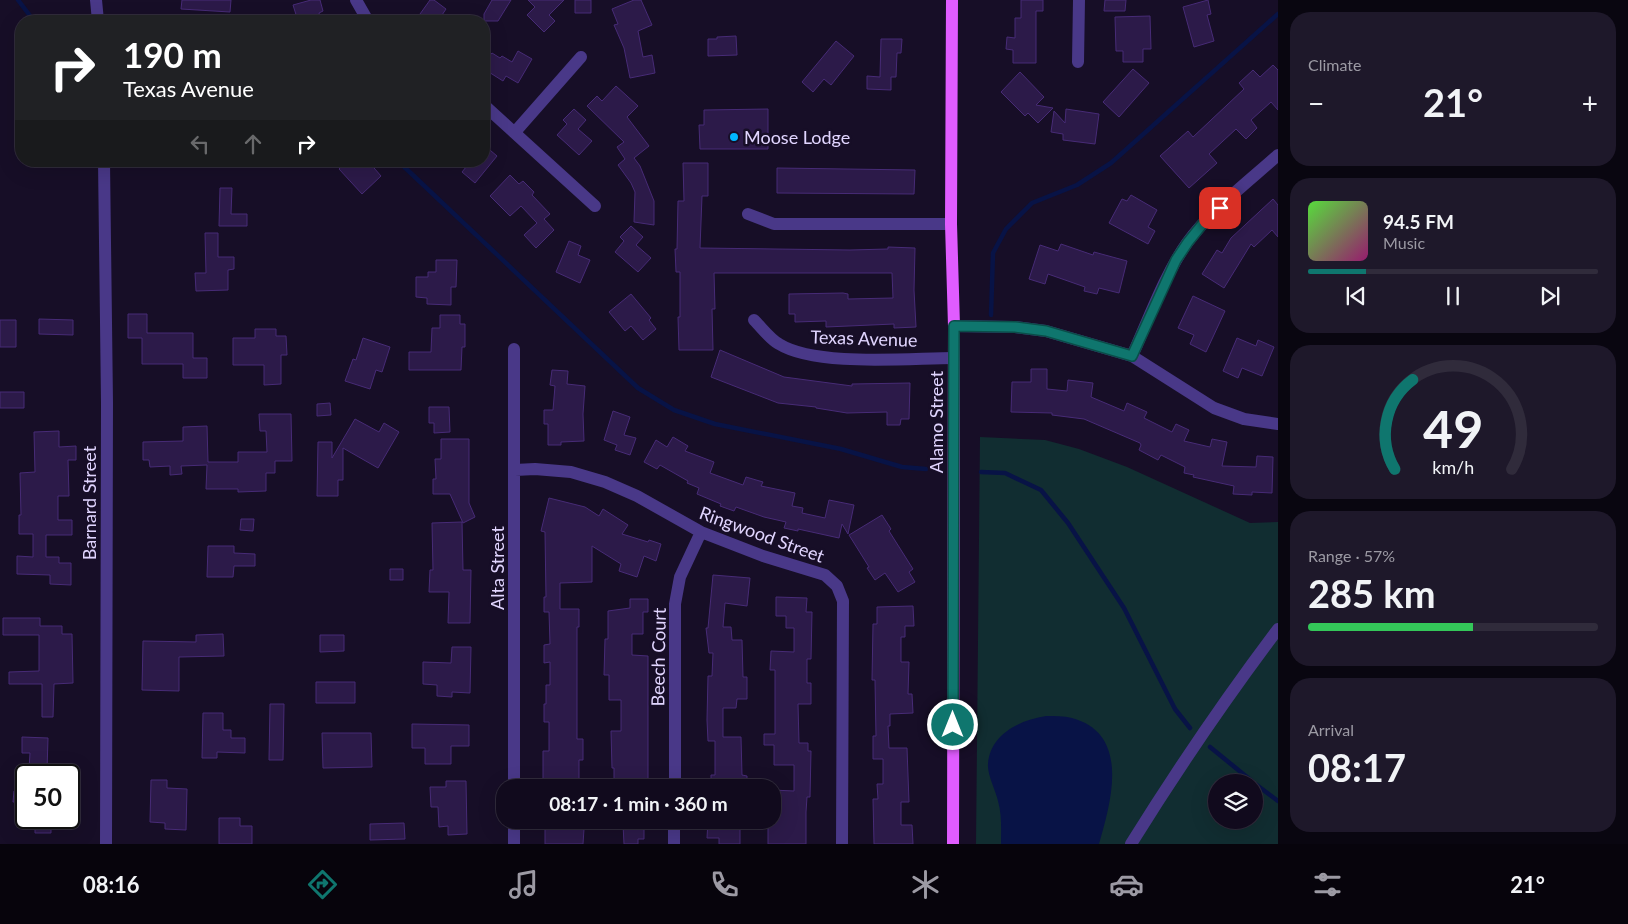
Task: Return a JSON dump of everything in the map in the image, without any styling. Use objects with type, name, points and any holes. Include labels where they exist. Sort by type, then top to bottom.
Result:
[{"type":"main road","name":"Alamo Street","points":[[952,0],[951,224],[954,326],[953,844]]},
{"type":"street","points":[[96,0],[97,15]]},
{"type":"street","points":[[356,0],[365,15]]},
{"type":"street","points":[[1078,62],[1079,0]]},
{"type":"street","points":[[515,132],[581,57]]},
{"type":"street","points":[[490,110],[595,206]]},
{"type":"street","points":[[1132,356],[1176,260],[1188,242],[1205,221],[1278,155]]},
{"type":"street","name":"Barnard Street","points":[[104,167],[107,394],[106,844]]},
{"type":"street","points":[[748,214],[774,224],[951,224]]},
{"type":"street","name":"Texas Avenue","points":[[754,320],[778,344],[803,354],[872,359],[954,358]]},
{"type":"street","points":[[954,326],[1015,327],[1046,331],[1132,356],[1214,408],[1244,419],[1278,424]]},
{"type":"street","name":"Alta Street","points":[[514,349],[514,779]]},
{"type":"street","name":"Ringwood Street","points":[[515,470],[535,469],[571,472],[605,482],[637,496],[701,532],[762,556],[824,575],[837,586],[843,601],[842,844]]},
{"type":"street","name":"Beech Court","points":[[674,779],[675,604],[680,577],[701,532]]},
{"type":"street","points":[[1131,844],[1160,797],[1242,677],[1278,629]]},
{"type":"street","points":[[514,829],[514,844]]},
{"type":"street","points":[[674,829],[674,844]]},
{"type":"green space","points":[[980,437],[1045,440],[1079,449],[1127,467],[1250,523],[1278,522],[1278,844],[976,844]]},
{"type":"shaded area","points":[[1046,716],[1072,718],[1091,726],[1103,739],[1110,754],[1112,771],[1111,790],[1099,844],[1001,844],[999,806],[988,768],[990,753],[994,744],[1008,730],[1026,721]]},
{"type":"building","points":[[182,0],[231,0],[230,12],[181,9]]},
{"type":"building","points":[[311,0],[320,0],[323,11],[319,13],[320,15],[296,15],[293,5]]},
{"type":"building","points":[[430,0],[434,0],[446,9],[442,15],[419,15]]},
{"type":"building","points":[[492,0],[511,0],[498,21],[490,21],[490,15],[484,14]]},
{"type":"building","points":[[528,0],[564,0],[549,15],[555,21],[544,32],[527,15],[535,7]]},
{"type":"building","points":[[575,0],[591,0],[591,13],[575,13]]},
{"type":"building","points":[[634,0],[641,0],[652,25],[638,31],[643,57],[652,55],[655,73],[630,78],[624,48],[614,25],[618,24],[612,9]]},
{"type":"building","points":[[1021,0],[1043,0],[1043,11],[1036,11],[1036,63],[1013,63],[1013,50],[1006,49],[1007,37],[1015,38],[1015,18],[1021,18]]},
{"type":"building","points":[[1105,0],[1126,0],[1125,11],[1104,11]]},
{"type":"building","points":[[1208,0],[1211,14],[1207,15],[1214,41],[1194,47],[1183,7]]},
{"type":"building","points":[[1150,16],[1151,49],[1143,49],[1143,62],[1123,62],[1123,51],[1116,51],[1115,17]]},
{"type":"building","points":[[736,36],[737,55],[708,56],[708,39]]},
{"type":"building","points":[[881,39],[902,39],[901,53],[897,53],[896,77],[891,77],[891,90],[867,89],[867,76],[880,77]]},
{"type":"building","points":[[836,41],[854,56],[831,85],[824,79],[813,92],[802,82]]},
{"type":"building","points":[[518,51],[532,59],[518,83],[506,76],[503,81],[490,73],[490,55],[492,53],[512,62]]},
{"type":"building","points":[[1273,65],[1278,70],[1278,110],[1271,102],[1251,120],[1257,128],[1246,139],[1236,129],[1209,154],[1217,163],[1189,188],[1160,156],[1188,131],[1193,137],[1244,89],[1239,83],[1253,70],[1260,77]]},
{"type":"building","points":[[1133,69],[1149,83],[1119,117],[1103,102]]},
{"type":"building","points":[[1020,72],[1044,97],[1036,105],[1053,108],[1038,123],[1028,113],[1025,116],[1001,92]]},
{"type":"building","points":[[616,86],[638,106],[627,117],[649,146],[634,158],[640,166],[654,201],[654,225],[634,222],[635,192],[618,165],[625,159],[617,147],[624,142],[587,106],[597,96],[602,101]]},
{"type":"building","points":[[574,109],[586,120],[578,129],[592,141],[579,155],[557,135],[567,124],[563,120]]},
{"type":"building","name":"Moose Lodge","points":[[768,109],[768,149],[700,149],[699,125],[704,125],[704,110]]},
{"type":"building","points":[[1066,109],[1099,114],[1095,144],[1063,140],[1063,134],[1051,132],[1054,111],[1065,123]]},
{"type":"building","points":[[490,150],[497,156],[490,165]]},
{"type":"building","points":[[683,163],[708,163],[708,196],[702,196],[700,248],[850,250],[888,249],[888,247],[915,248],[914,290],[916,327],[894,328],[894,324],[826,327],[826,321],[795,322],[795,314],[789,314],[789,294],[843,293],[848,294],[848,299],[893,298],[892,273],[714,273],[715,309],[712,309],[713,350],[679,350],[680,272],[676,272],[675,249],[677,249],[678,201],[684,201]]},
{"type":"building","points":[[341,167],[373,167],[381,176],[362,194],[339,169]]},
{"type":"building","points":[[466,167],[488,167],[475,183],[462,172]]},
{"type":"building","points":[[777,168],[915,170],[914,194],[777,193]]},
{"type":"building","points":[[510,175],[519,184],[523,181],[534,192],[532,195],[550,214],[544,219],[554,230],[536,248],[524,235],[537,223],[521,206],[510,216],[490,196]]},
{"type":"building","points":[[220,188],[232,188],[231,214],[247,214],[247,226],[219,226]]},
{"type":"building","points":[[1131,195],[1157,210],[1148,227],[1155,231],[1148,244],[1109,223],[1122,199],[1127,201]]},
{"type":"building","points":[[1273,199],[1278,205],[1278,237],[1272,230],[1254,247],[1251,244],[1224,288],[1202,274],[1217,250],[1222,253],[1231,238]]},
{"type":"building","points":[[631,226],[643,237],[636,245],[651,258],[638,272],[615,252],[624,241],[620,237]]},
{"type":"building","points":[[205,233],[218,233],[218,257],[234,257],[234,269],[228,270],[228,290],[196,291],[195,273],[206,273]]},
{"type":"building","points":[[569,241],[581,246],[578,255],[590,260],[580,283],[556,272]]},
{"type":"building","points":[[1061,244],[1093,255],[1094,252],[1127,261],[1119,293],[1099,288],[1097,294],[1084,291],[1085,287],[1048,274],[1045,284],[1029,279],[1040,245],[1058,251]]},
{"type":"building","points":[[436,260],[457,260],[456,287],[451,287],[451,305],[427,304],[427,298],[416,297],[416,277],[428,277],[428,272],[436,272]]},
{"type":"building","points":[[631,294],[651,318],[649,320],[656,329],[643,340],[631,326],[625,331],[609,312]]},
{"type":"building","points":[[1193,296],[1225,311],[1206,352],[1190,344],[1194,335],[1178,328]]},
{"type":"building","points":[[128,314],[147,314],[147,333],[193,333],[193,358],[207,358],[207,378],[183,378],[183,364],[142,364],[142,338],[128,338]]},
{"type":"building","points":[[440,315],[460,315],[460,324],[465,324],[465,347],[462,347],[461,370],[409,370],[409,352],[431,352],[432,328],[440,328]]},
{"type":"building","points":[[39,319],[73,320],[73,335],[39,334]]},
{"type":"building","points":[[0,320],[16,320],[16,347],[0,347]]},
{"type":"building","points":[[255,329],[276,329],[276,336],[286,336],[287,355],[281,355],[281,384],[264,385],[264,365],[233,365],[233,338],[255,338]]},
{"type":"building","points":[[363,338],[390,347],[382,372],[376,370],[370,389],[345,381],[353,359],[356,360]]},
{"type":"building","points":[[1237,338],[1256,346],[1258,340],[1274,347],[1262,376],[1242,368],[1238,378],[1223,371]]},
{"type":"building","points":[[720,350],[784,377],[852,386],[852,384],[910,383],[909,419],[901,419],[900,425],[887,425],[887,412],[847,413],[778,403],[711,377]]},
{"type":"building","points":[[1031,369],[1047,369],[1047,389],[1067,391],[1068,380],[1093,383],[1091,397],[1124,411],[1127,403],[1147,412],[1144,418],[1172,432],[1176,424],[1189,430],[1184,441],[1210,447],[1212,439],[1227,442],[1222,466],[1256,467],[1257,456],[1273,457],[1272,493],[1252,492],[1252,495],[1233,494],[1234,486],[1193,477],[1194,475],[1184,473],[1185,467],[1161,455],[1158,460],[1139,450],[1140,443],[1084,419],[1052,415],[1052,413],[1011,412],[1012,382],[1031,382]]},
{"type":"building","points":[[552,370],[568,371],[567,384],[585,386],[584,441],[561,442],[561,445],[548,445],[548,424],[544,424],[544,410],[553,410],[555,386],[550,385]]},
{"type":"building","points":[[0,392],[24,392],[24,408],[0,408]]},
{"type":"building","points":[[330,403],[331,415],[317,416],[317,404]]},
{"type":"building","points":[[429,407],[449,407],[450,432],[434,433],[434,423],[429,423]]},
{"type":"building","points":[[613,411],[630,417],[624,435],[636,438],[630,455],[615,450],[617,445],[604,440]]},
{"type":"building","points":[[259,414],[291,414],[292,461],[275,461],[275,473],[266,473],[266,491],[238,492],[238,489],[206,489],[207,465],[181,466],[182,474],[170,475],[170,466],[150,467],[149,460],[143,460],[143,442],[183,441],[183,427],[207,426],[208,462],[238,462],[238,452],[267,452],[266,431],[260,431]]},
{"type":"building","points":[[355,419],[379,432],[384,423],[399,432],[378,468],[343,448],[343,480],[338,480],[338,496],[317,496],[318,442],[332,442],[332,458]]},
{"type":"building","points":[[59,431],[59,447],[76,446],[76,460],[68,460],[69,496],[58,496],[58,520],[72,520],[72,535],[46,535],[46,557],[59,557],[59,563],[71,563],[71,585],[50,584],[50,575],[17,574],[17,556],[33,557],[33,534],[19,534],[19,515],[21,515],[20,473],[35,472],[34,432]]},
{"type":"building","points":[[673,437],[688,446],[685,451],[714,462],[710,473],[743,485],[746,477],[763,482],[761,486],[795,493],[792,506],[803,508],[802,513],[825,518],[829,500],[854,505],[848,534],[842,524],[839,538],[798,529],[798,531],[784,528],[786,522],[764,517],[736,507],[734,511],[697,494],[699,488],[687,483],[688,481],[660,465],[657,469],[644,462],[656,440],[667,447]]},
{"type":"building","points":[[441,439],[469,439],[469,503],[475,517],[463,523],[450,494],[433,494],[433,479],[436,479],[435,459],[441,459]]},
{"type":"building","points":[[549,498],[585,507],[599,516],[603,509],[628,525],[622,534],[661,544],[656,561],[644,556],[637,577],[619,571],[621,564],[592,546],[592,582],[560,583],[560,609],[579,609],[579,627],[577,627],[577,739],[583,739],[583,760],[579,760],[579,779],[543,779],[543,751],[549,751],[549,722],[544,722],[544,704],[546,704],[546,685],[550,685],[550,662],[544,663],[544,645],[550,644],[549,612],[544,612],[544,597],[546,597],[545,532],[541,531]]},
{"type":"building","points":[[882,515],[891,529],[889,531],[913,569],[909,572],[915,582],[898,592],[885,573],[875,580],[849,535]]},
{"type":"building","points":[[241,519],[254,519],[253,531],[240,530]]},
{"type":"building","points":[[462,522],[463,570],[471,570],[470,623],[448,623],[449,592],[429,592],[430,570],[433,570],[432,523]]},
{"type":"building","points":[[208,546],[234,546],[234,553],[255,554],[255,566],[234,566],[233,577],[207,577]]},
{"type":"building","points":[[390,569],[403,569],[403,580],[390,580]]},
{"type":"building","points":[[713,575],[750,578],[747,606],[725,603],[723,627],[731,627],[732,640],[742,640],[743,677],[747,677],[747,699],[737,699],[736,708],[723,708],[723,737],[741,737],[742,775],[747,776],[747,779],[711,779],[711,775],[715,775],[715,741],[708,741],[708,676],[712,676],[713,653],[709,653],[706,628],[708,628]]},
{"type":"building","points":[[776,597],[807,598],[806,612],[812,612],[811,659],[807,659],[807,683],[811,683],[811,704],[798,704],[799,743],[808,743],[808,751],[811,751],[810,797],[807,797],[806,812],[806,844],[768,844],[768,829],[781,829],[781,790],[794,791],[794,765],[774,765],[774,745],[764,745],[764,734],[775,734],[775,670],[770,670],[771,651],[794,652],[794,628],[786,628],[786,616],[776,616]]},
{"type":"building","points":[[630,599],[648,599],[648,612],[643,612],[643,634],[632,634],[632,655],[648,656],[648,779],[614,779],[614,768],[612,768],[611,731],[621,731],[621,700],[609,700],[609,675],[604,675],[605,639],[608,639],[608,611],[630,608]]},
{"type":"building","points":[[913,606],[914,626],[905,626],[905,637],[901,637],[901,662],[909,662],[908,694],[912,694],[913,713],[890,714],[890,726],[888,726],[889,748],[907,748],[909,802],[901,802],[901,825],[912,825],[913,844],[874,844],[873,799],[878,799],[877,784],[883,784],[883,759],[873,759],[873,736],[876,736],[875,680],[872,680],[873,624],[877,624],[877,607]]},
{"type":"building","points":[[3,618],[40,618],[40,626],[62,626],[62,634],[72,634],[73,683],[54,684],[53,717],[42,717],[42,684],[9,684],[9,672],[39,671],[39,635],[3,635]]},
{"type":"building","points":[[223,634],[224,656],[179,657],[179,691],[142,690],[143,641],[196,642],[196,635]]},
{"type":"building","points":[[320,635],[344,635],[344,651],[320,652]]},
{"type":"building","points":[[452,647],[471,647],[470,693],[452,692],[452,697],[437,696],[437,685],[423,684],[423,662],[451,663]]},
{"type":"building","points":[[316,682],[355,682],[355,703],[316,703]]},
{"type":"building","points":[[270,704],[284,704],[283,760],[269,760]]},
{"type":"building","points":[[203,713],[223,713],[223,730],[231,730],[231,738],[245,738],[245,753],[217,752],[217,758],[202,758]]},
{"type":"building","points":[[412,724],[469,725],[469,746],[451,746],[451,764],[425,764],[425,748],[412,748]]},
{"type":"building","points":[[322,733],[371,733],[372,767],[323,768]]},
{"type":"building","points":[[22,737],[48,738],[47,764],[29,764],[30,753],[22,753]]},
{"type":"building","points":[[151,780],[167,780],[167,788],[187,789],[186,830],[165,829],[165,823],[150,822]]},
{"type":"building","points":[[446,781],[466,781],[467,834],[448,835],[448,826],[439,827],[438,807],[431,807],[430,787],[446,787]]},
{"type":"building","points":[[14,791],[15,791],[15,802],[13,802]]},
{"type":"building","points":[[219,818],[240,818],[240,826],[252,826],[252,844],[219,844]]},
{"type":"building","points":[[404,823],[405,839],[370,840],[370,824]]},
{"type":"building","points":[[35,829],[51,829],[51,833],[35,833]]},
{"type":"building","points":[[545,829],[584,829],[583,844],[545,844]]},
{"type":"building","points":[[623,829],[644,829],[644,839],[638,839],[638,844],[624,844]]},
{"type":"building","points":[[708,829],[740,829],[740,844],[719,844],[719,838],[707,838]]},
{"type":"waterway","points":[[18,0],[29,15]]},
{"type":"waterway","points":[[991,315],[993,253],[1006,229],[1032,203],[1077,185],[1111,163],[1278,14]]},
{"type":"waterway","points":[[404,167],[638,388],[674,410],[715,424],[841,449],[902,467],[926,469]]},
{"type":"waterway","points":[[981,472],[1005,473],[1041,490],[1068,523],[1124,608],[1175,709],[1190,728]]},
{"type":"waterway","points":[[1210,747],[1243,774]]},
{"type":"waterway","points":[[1263,790],[1278,801]]},
{"type":"place","name":"Moose Lodge","points":[[734,137]]},
{"type":"route","points":[[953,725],[954,326],[1015,327],[1046,331],[1132,356],[1176,260],[1205,221],[1220,208]]}]
